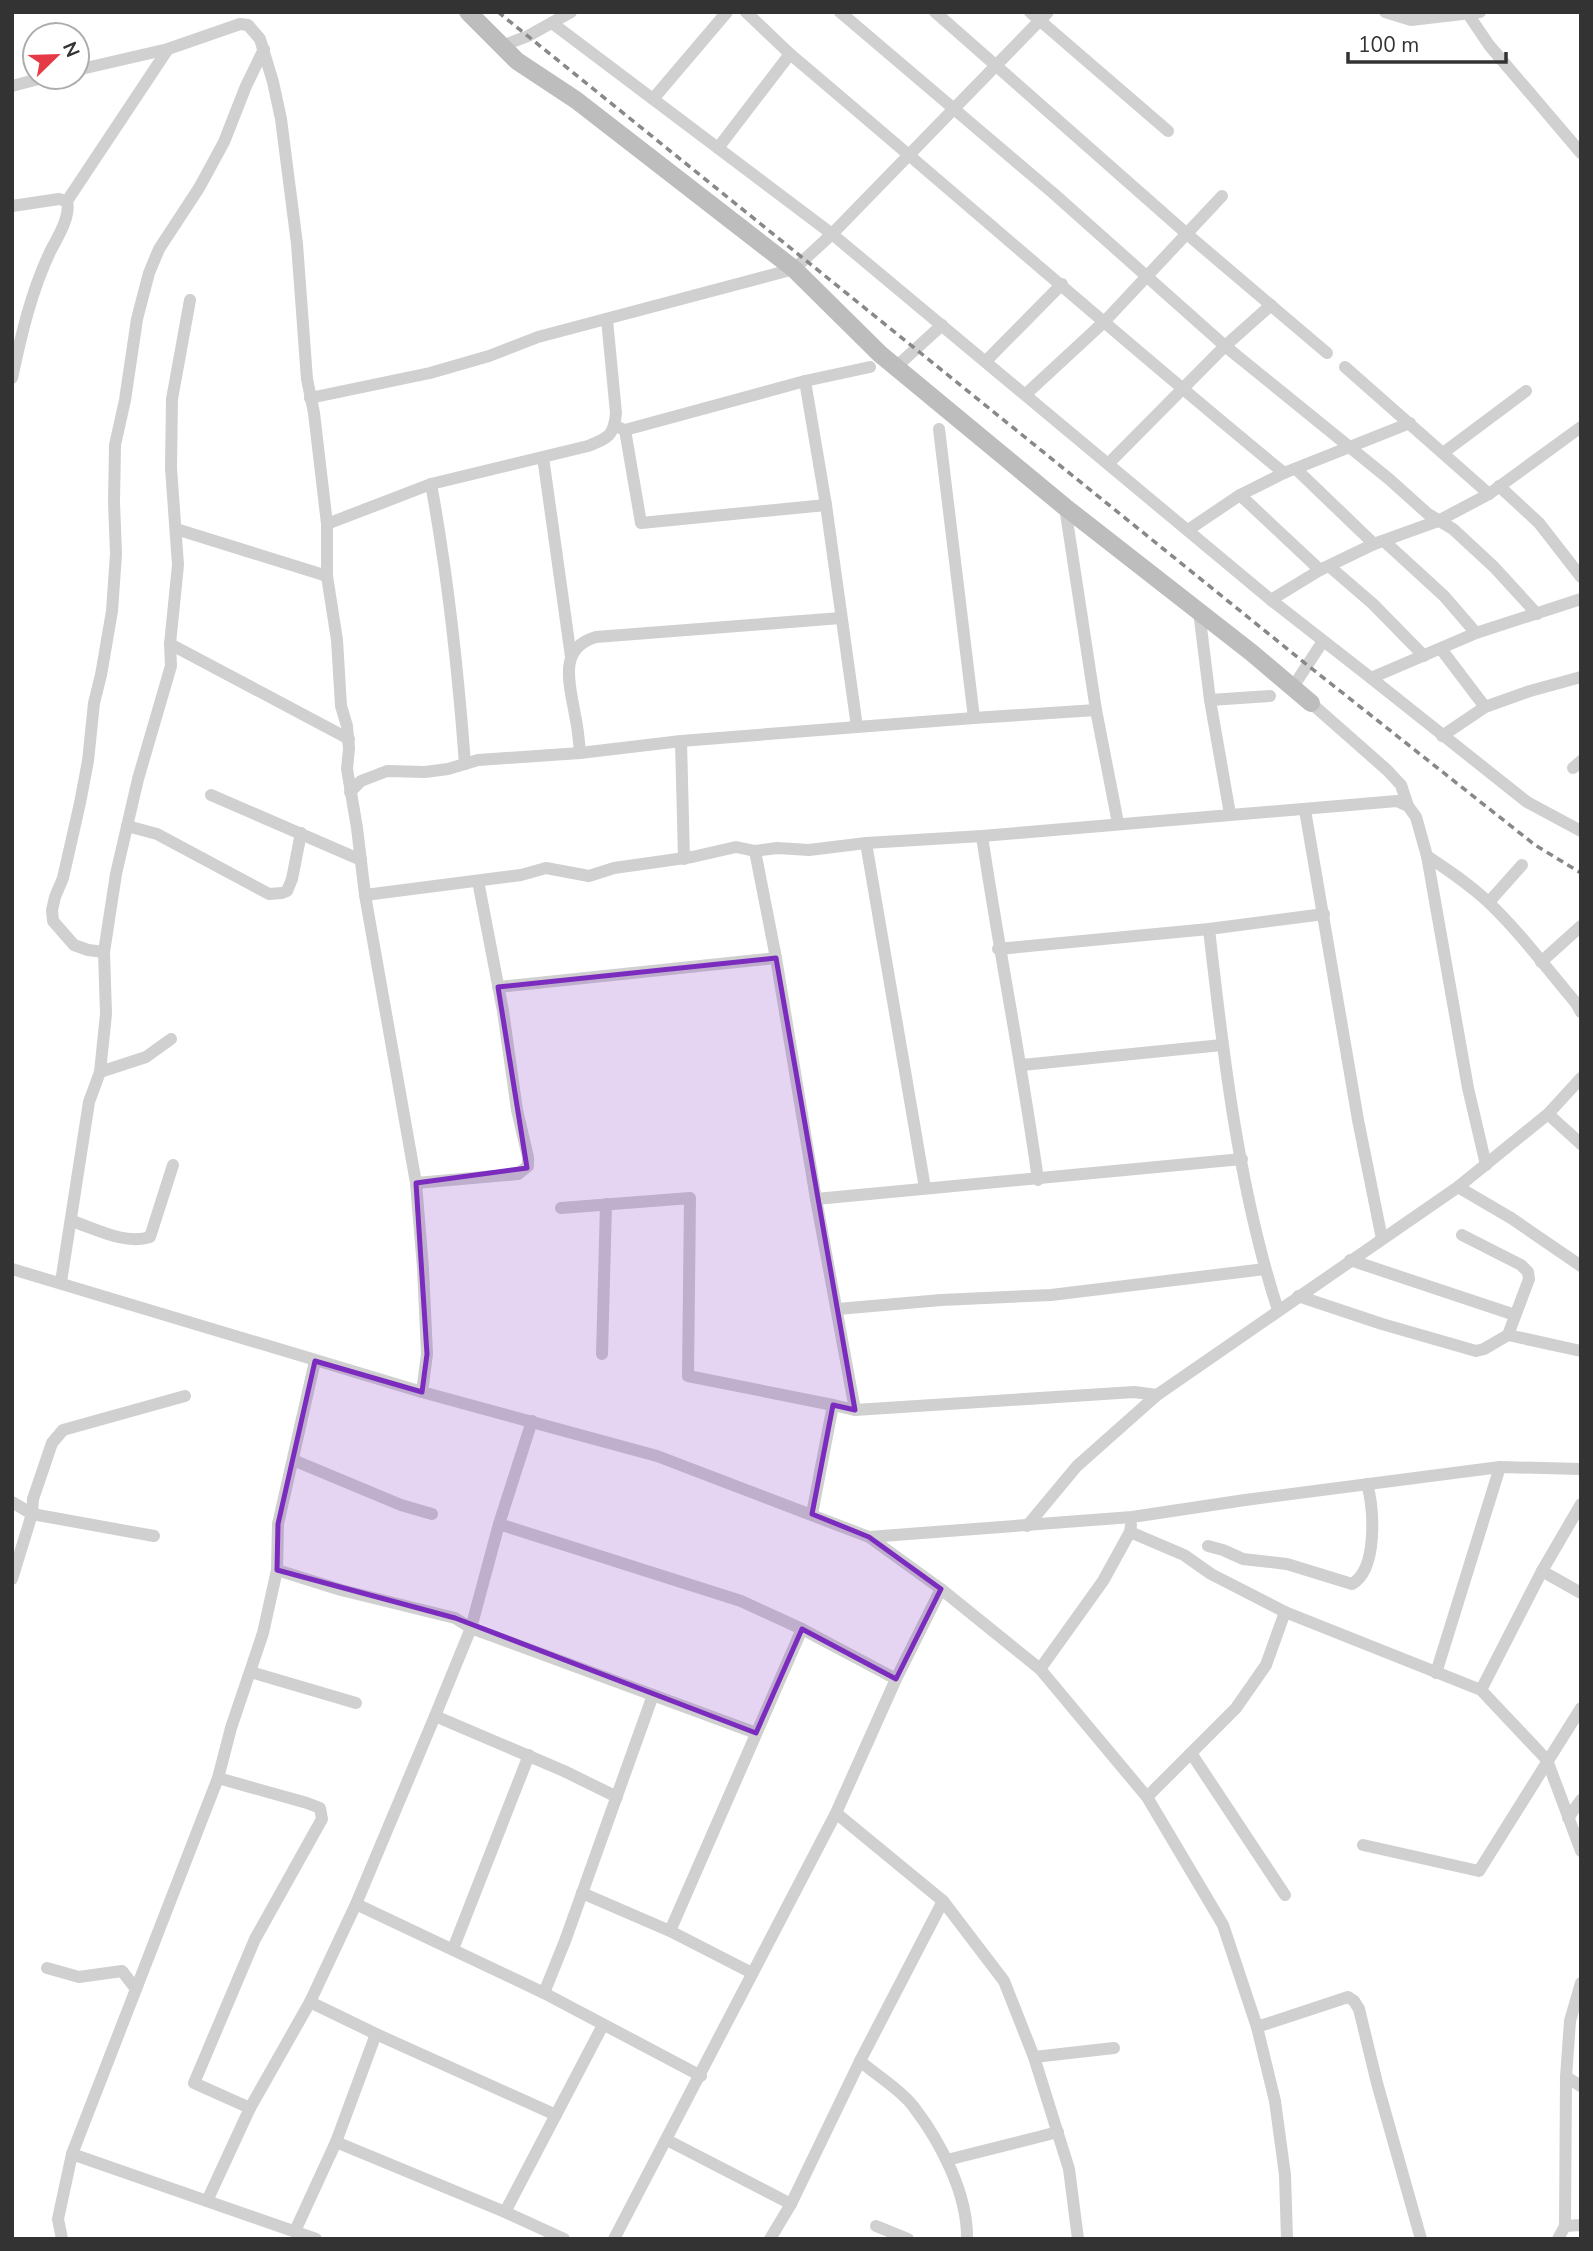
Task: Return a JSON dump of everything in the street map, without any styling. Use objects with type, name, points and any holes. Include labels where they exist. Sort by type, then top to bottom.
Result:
[{"type":"main road","points":[[468,12],[517,61],[576,100],[794,269],[896,367],[1065,507],[1199,611],[1311,703]]},
{"type":"street","points":[[502,46],[528,36],[571,12]]},
{"type":"street","points":[[653,99],[727,12]]},
{"type":"street","points":[[746,12],[790,54],[1062,284],[1182,390],[1290,471],[1444,596],[1476,633]]},
{"type":"street","points":[[840,12],[1053,193],[1225,346],[1438,521],[1453,529],[1494,566],[1537,614]]},
{"type":"street","points":[[935,12],[1187,234],[1327,353]]},
{"type":"street","points":[[1385,12],[1411,20],[1474,13],[1489,45],[1581,153]]},
{"type":"street","points":[[310,398],[430,373],[489,356],[538,337],[794,269],[832,234],[996,65],[1039,15],[1168,131]]},
{"type":"street","points":[[91,67],[168,49],[243,18],[264,49],[281,119],[296,244],[310,398],[327,524],[327,576],[337,640],[341,706],[348,726],[347,769],[350,792],[365,895],[416,1183],[427,1354],[422,1392]]},
{"type":"street","points":[[552,23],[832,234],[1271,600],[1442,736],[1527,802],[1581,831]]},
{"type":"street","points":[[67,201],[168,49]]},
{"type":"street","points":[[104,952],[74,945],[53,921],[52,911],[63,878],[80,803],[94,703],[112,611],[116,567],[113,482],[115,445],[125,400],[137,319],[154,260],[224,142],[264,49]]},
{"type":"street","points":[[718,148],[790,54]]},
{"type":"street","points":[[1026,394],[1105,321],[1222,196]]},
{"type":"street","points":[[12,206],[60,199],[67,201]]},
{"type":"street","points":[[12,378],[37,282],[61,230],[69,206],[67,201]]},
{"type":"street","points":[[986,361],[1062,284]]},
{"type":"street","points":[[61,1282],[89,1102],[100,1072],[106,1014],[104,952],[116,874],[153,725],[171,666],[170,644],[178,565],[172,468],[172,399],[190,300]]},
{"type":"street","points":[[1108,464],[1225,346],[1271,305]]},
{"type":"street","points":[[607,320],[616,413],[641,523],[827,505]]},
{"type":"street","points":[[896,367],[942,325]]},
{"type":"street","points":[[327,524],[431,484],[601,441],[620,428],[870,367]]},
{"type":"street","points":[[1345,367],[1443,453],[1539,523],[1581,577]]},
{"type":"street","points":[[805,381],[827,505],[857,727]]},
{"type":"street","points":[[1443,453],[1526,391]]},
{"type":"street","points":[[1188,530],[1240,495],[1290,471],[1410,423]]},
{"type":"street","points":[[939,429],[974,718]]},
{"type":"street","points":[[1271,600],[1324,568],[1379,543],[1438,521],[1494,490],[1579,432]]},
{"type":"street","points":[[543,457],[571,657],[568,675],[580,753]]},
{"type":"street","points":[[431,484],[442,545],[465,764]]},
{"type":"street","points":[[1240,495],[1324,568],[1373,604],[1424,656]]},
{"type":"street","points":[[1065,507],[1096,710],[1118,823]]},
{"type":"street","points":[[176,529],[327,576]]},
{"type":"street","points":[[1371,678],[1476,633],[1581,599]]},
{"type":"street","points":[[1199,611],[1210,700],[1230,814]]},
{"type":"street","points":[[571,657],[578,645],[596,636],[841,618]]},
{"type":"street","points":[[1293,687],[1323,641]]},
{"type":"street","points":[[170,644],[349,739]]},
{"type":"street","points":[[1441,649],[1485,707]]},
{"type":"street","points":[[1442,736],[1485,707],[1581,677]]},
{"type":"street","points":[[1210,700],[1270,696]]},
{"type":"street","points":[[1311,703],[1401,785],[1408,806],[1416,817],[1427,856],[1468,1088],[1486,1165]]},
{"type":"street","points":[[350,792],[361,780],[387,771],[425,772],[478,760],[580,753],[681,741],[1096,710]]},
{"type":"street","points":[[681,741],[684,859]]},
{"type":"street","points":[[211,794],[360,860]]},
{"type":"street","points":[[365,895],[521,875],[546,868],[589,876],[614,868],[684,859],[736,847],[755,851],[777,848],[809,850],[866,842],[982,836],[1397,801],[1408,806]]},
{"type":"street","points":[[1305,810],[1358,1120],[1382,1239]]},
{"type":"street","points":[[127,826],[157,834],[275,895],[287,891],[302,833]]},
{"type":"street","points":[[982,836],[998,949],[1022,1065],[1038,1180]]},
{"type":"street","points":[[866,842],[925,1188]]},
{"type":"street","points":[[755,851],[855,1410]]},
{"type":"street","points":[[1427,856],[1459,877],[1489,902],[1579,1004]]},
{"type":"street","points":[[1489,902],[1521,865]]},
{"type":"street","points":[[416,1183],[518,1174],[528,1166],[478,881]]},
{"type":"street","points":[[998,949],[1209,929],[1324,914]]},
{"type":"street","points":[[1541,962],[1581,926]]},
{"type":"street","points":[[1209,929],[1222,1045],[1242,1159],[1265,1269],[1278,1310]]},
{"type":"street","points":[[498,987],[776,958]]},
{"type":"street","points":[[100,1072],[146,1057],[171,1039]]},
{"type":"street","points":[[1022,1065],[1222,1045]]},
{"type":"street","points":[[1027,1526],[1077,1466],[1157,1395],[1458,1187],[1548,1114],[1581,1078]]},
{"type":"street","points":[[1548,1114],[1581,1143]]},
{"type":"street","points":[[816,1199],[1242,1159]]},
{"type":"street","points":[[72,1220],[138,1241],[150,1237],[173,1165]]},
{"type":"street","points":[[1458,1187],[1581,1266]]},
{"type":"street","points":[[562,1208],[690,1198],[688,1376],[855,1410],[1134,1392],[1157,1395]]},
{"type":"street","points":[[602,1354],[607,1204]]},
{"type":"street","points":[[1298,1296],[1476,1351],[1484,1349],[1507,1335],[1529,1279],[1528,1272],[1521,1265],[1462,1235]]},
{"type":"street","points":[[1350,1260],[1515,1315]]},
{"type":"street","points":[[12,1269],[315,1361],[657,1456],[869,1537],[941,1589],[1040,1669],[1147,1797],[1223,1925],[1257,2027],[1275,2101],[1284,2163],[1287,2239]]},
{"type":"street","points":[[838,1309],[1043,1295],[1265,1269]]},
{"type":"street","points":[[1507,1335],[1581,1351]]},
{"type":"street","points":[[62,2239],[58,2219],[72,2154],[218,1778],[231,1728],[263,1633],[277,1570],[278,1524],[315,1361]]},
{"type":"street","points":[[12,1579],[32,1514],[33,1499],[52,1443],[63,1430],[185,1396]]},
{"type":"street","points":[[812,1514],[833,1405]]},
{"type":"street","points":[[207,2201],[250,2108],[310,2002],[356,1904],[435,1716],[471,1628],[499,1524],[532,1421]]},
{"type":"street","points":[[293,1460],[401,1505],[432,1514]]},
{"type":"street","points":[[869,1537],[1132,1517],[1500,1467],[1581,1469]]},
{"type":"street","points":[[1436,1673],[1500,1467]]},
{"type":"street","points":[[1208,1546],[1243,1559],[1287,1564],[1352,1584],[1363,1574],[1373,1534],[1367,1484]]},
{"type":"street","points":[[12,1502],[32,1514],[155,1536]]},
{"type":"street","points":[[1481,1690],[1542,1571],[1581,1504]]},
{"type":"street","points":[[1040,1669],[1103,1581],[1130,1532],[1132,1517]]},
{"type":"street","points":[[499,1524],[741,1601],[802,1629],[896,1679]]},
{"type":"street","points":[[1130,1532],[1184,1556],[1210,1574],[1285,1612],[1481,1690],[1547,1760],[1581,1851]]},
{"type":"street","points":[[277,1570],[341,1590],[455,1618],[471,1628],[756,1733]]},
{"type":"street","points":[[1542,1571],[1581,1593]]},
{"type":"street","points":[[614,2239],[836,1813],[896,1679],[941,1589]]},
{"type":"street","points":[[1147,1797],[1236,1708],[1266,1665],[1285,1612]]},
{"type":"street","points":[[670,1931],[802,1629]]},
{"type":"street","points":[[251,1672],[356,1703]]},
{"type":"street","points":[[544,1993],[653,1695]]},
{"type":"street","points":[[1363,1845],[1479,1871],[1581,1707]]},
{"type":"street","points":[[435,1716],[528,1755],[617,1797]]},
{"type":"street","points":[[1191,1753],[1285,1895]]},
{"type":"street","points":[[453,1949],[528,1755]]},
{"type":"street","points":[[218,1778],[320,1808],[322,1819],[255,1939],[194,2083],[250,2108]]},
{"type":"street","points":[[1568,1818],[1581,1800]]},
{"type":"street","points":[[836,1813],[943,1901],[1004,1981],[1034,2057],[1069,2169],[1078,2239]]},
{"type":"street","points":[[582,1893],[670,1931],[752,1973]]},
{"type":"street","points":[[770,2239],[943,1901]]},
{"type":"street","points":[[356,1904],[544,1993],[701,2076]]},
{"type":"street","points":[[47,1968],[79,1977],[122,1971],[136,1989]]},
{"type":"street","points":[[1558,2239],[1565,2226],[1566,2077],[1570,2021],[1581,1983]]},
{"type":"street","points":[[1257,2027],[1348,1997],[1354,2001],[1359,2009],[1421,2239]]},
{"type":"street","points":[[310,2002],[556,2115]]},
{"type":"street","points":[[505,2212],[603,2025]]},
{"type":"street","points":[[295,2231],[336,2142],[376,2034]]},
{"type":"street","points":[[1034,2057],[1114,2048]]},
{"type":"street","points":[[860,2061],[912,2104],[947,2160],[960,2195],[967,2239]]},
{"type":"street","points":[[1566,2077],[1581,2086]]},
{"type":"street","points":[[947,2160],[1058,2132]]},
{"type":"street","points":[[667,2140],[790,2204]]},
{"type":"street","points":[[336,2142],[564,2239]]},
{"type":"street","points":[[72,2154],[316,2239]]},
{"type":"street","points":[[876,2225],[908,2239]]},
{"type":"street","points":[[1565,2226],[1580,2230]]},
{"type":"highlighted area","points":[[776,958],[855,1410],[833,1405],[812,1514],[869,1537],[941,1589],[896,1679],[802,1629],[756,1733],[455,1618],[277,1570],[278,1524],[315,1361],[422,1392],[427,1354],[416,1183],[527,1168],[498,987]]},
{"type":"railway","points":[[498,12],[1306,664],[1535,845],[1581,873]]}]
